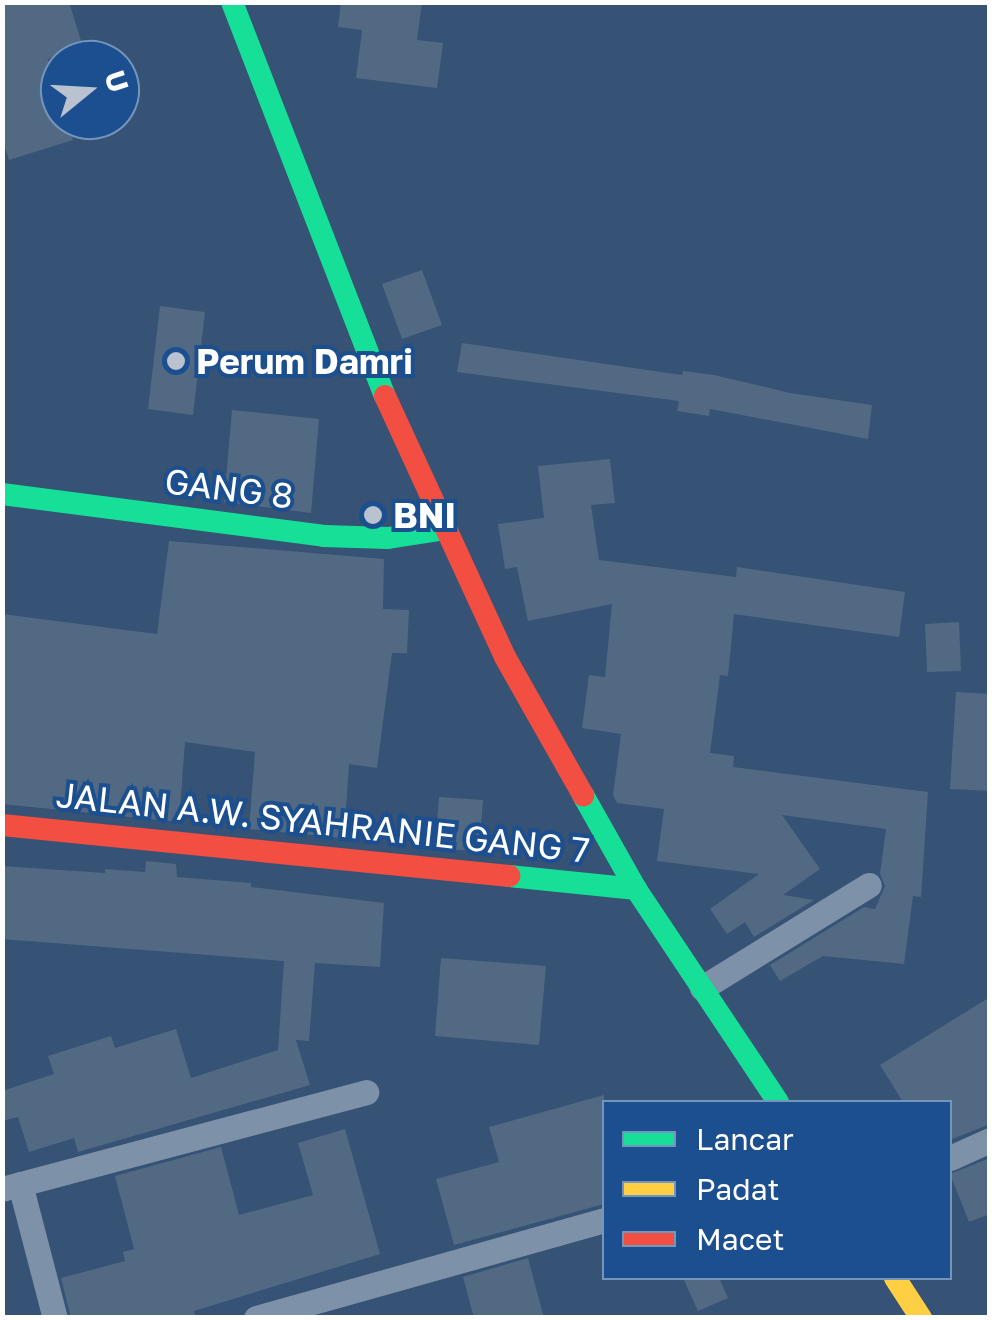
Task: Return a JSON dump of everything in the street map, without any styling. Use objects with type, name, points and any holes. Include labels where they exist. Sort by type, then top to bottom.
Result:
[{"type":"main road","points":[[232,2],[326,253],[505,657],[636,889],[777,1100]]},
{"type":"main road","name":"GANG 8","points":[[2,494],[324,536],[388,538],[446,529]]},
{"type":"main road","name":"JALAN A.W. SYAHRANIE GANG 7","points":[[2,825],[636,889]]},
{"type":"main road","points":[[896,1280],[921,1318]]},
{"type":"street","points":[[702,988],[846,895],[869,885]]},
{"type":"street","points":[[55,1318],[11,1187],[366,1092]]},
{"type":"street","points":[[952,1157],[990,1140]]},
{"type":"street","points":[[256,1318],[602,1221]]},
{"type":"building","points":[[2,2],[69,2],[81,40],[40,40],[40,140],[73,140],[9,160],[2,138]]},
{"type":"building","points":[[341,2],[422,2],[417,40],[443,43],[437,88],[356,78],[362,30],[338,27]]},
{"type":"building","points":[[422,270],[442,325],[402,339],[382,284]]},
{"type":"building","name":"Perum Damri","points":[[160,306],[205,312],[193,415],[148,409]]},
{"type":"building","points":[[462,343],[682,375],[683,371],[714,375],[790,393],[872,405],[868,439],[710,409],[709,416],[677,411],[679,401],[457,372]]},
{"type":"building","points":[[232,410],[319,419],[311,513],[224,502]]},
{"type":"building","points":[[610,459],[615,503],[591,505],[599,560],[736,577],[737,567],[905,592],[899,637],[734,614],[728,676],[720,675],[710,753],[734,756],[733,767],[928,792],[921,897],[913,896],[904,964],[823,956],[780,981],[770,965],[864,907],[875,909],[885,886],[880,874],[886,829],[782,815],[820,869],[783,895],[814,900],[754,937],[745,922],[727,934],[710,909],[759,874],[657,861],[664,809],[617,803],[613,795],[621,734],[582,728],[589,675],[605,677],[612,604],[528,621],[517,567],[505,569],[498,524],[544,518],[538,466]]},
{"type":"building","points":[[169,541],[384,559],[383,609],[409,610],[407,653],[392,653],[377,768],[349,764],[344,838],[249,829],[255,752],[185,742],[179,822],[2,804],[2,614],[157,634]]},
{"type":"building","points":[[959,622],[961,671],[927,672],[925,624]]},
{"type":"building","points":[[956,692],[990,694],[990,791],[950,789]]},
{"type":"building","points":[[439,797],[483,800],[479,852],[435,847]]},
{"type":"building","points":[[146,861],[176,864],[177,877],[251,883],[251,887],[384,903],[380,967],[315,963],[309,1041],[296,1040],[310,1085],[78,1152],[74,1138],[29,1152],[18,1117],[2,1121],[2,1091],[54,1074],[48,1056],[111,1036],[115,1048],[176,1029],[191,1078],[278,1050],[284,961],[2,939],[2,866],[145,872]]},
{"type":"building","points":[[441,958],[546,966],[539,1045],[435,1036]]},
{"type":"building","points":[[990,997],[990,1124],[952,1139],[952,1100],[902,1100],[880,1065]]},
{"type":"building","points":[[604,1095],[602,1205],[454,1245],[436,1179],[499,1162],[489,1127]]},
{"type":"building","points":[[345,1129],[380,1254],[194,1311],[196,1318],[71,1318],[61,1278],[125,1261],[123,1252],[134,1249],[115,1176],[221,1147],[239,1215],[313,1195],[298,1143]]},
{"type":"building","points":[[990,1158],[990,1214],[969,1222],[952,1173]]},
{"type":"building","points":[[528,1258],[544,1318],[474,1318],[463,1277]]},
{"type":"building","points":[[684,1280],[720,1280],[728,1298],[698,1311]]},
{"type":"traffic: fast","points":[[232,2],[385,396]]},
{"type":"traffic: fast","points":[[2,494],[324,536],[388,538],[446,529]]},
{"type":"traffic: fast","points":[[583,795],[636,889],[777,1100]]},
{"type":"traffic: fast","points":[[509,876],[636,889]]},
{"type":"traffic: slow","points":[[896,1280],[921,1318]]},
{"type":"traffic: jam","points":[[385,396],[505,657],[583,795]]},
{"type":"traffic: jam","points":[[2,825],[509,876]]},
{"type":"place","name":"Perum Damri","points":[[176,361]]},
{"type":"place","name":"BNI","points":[[373,515]]}]
